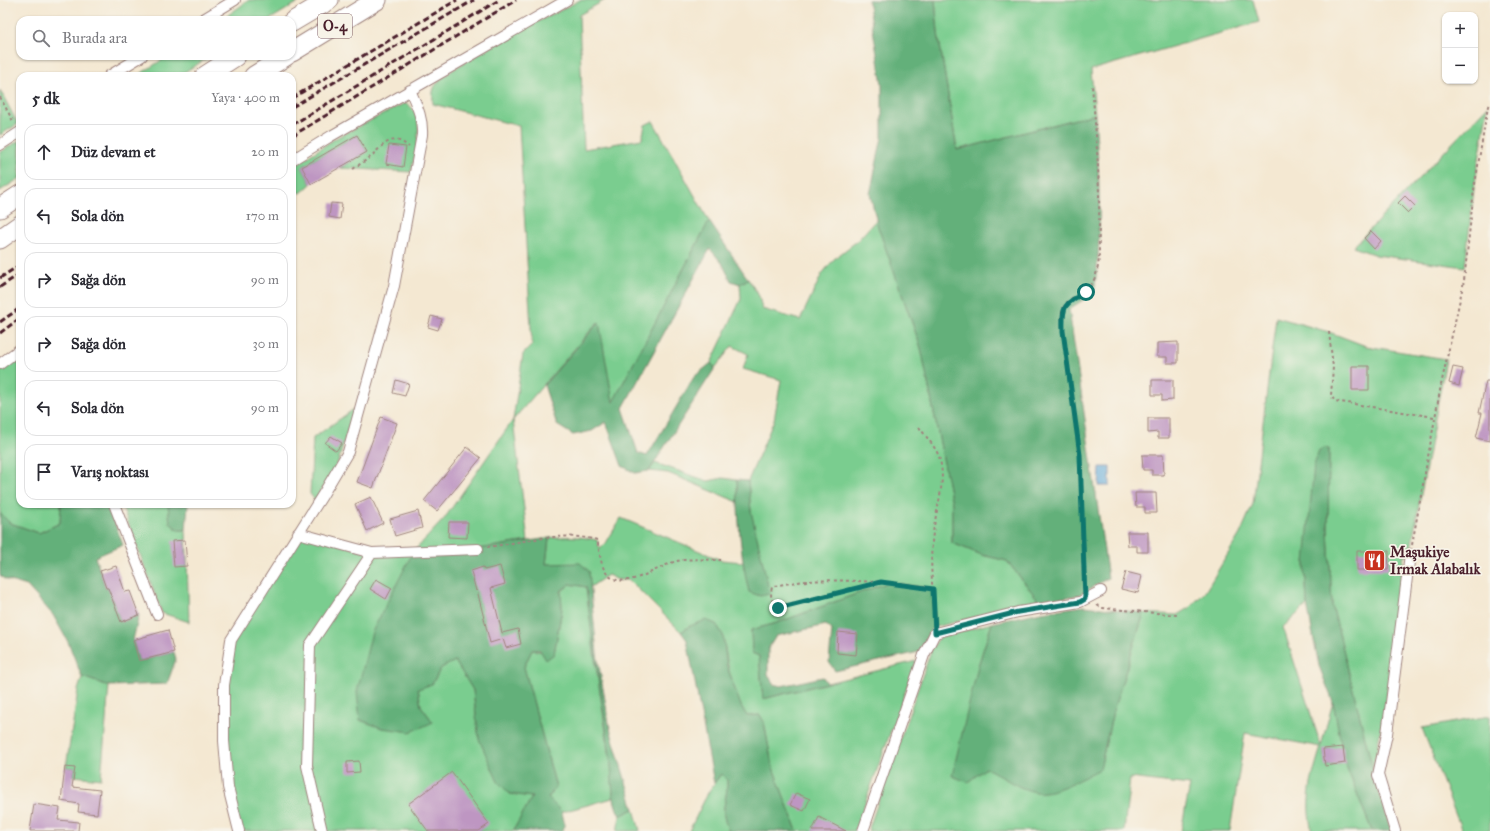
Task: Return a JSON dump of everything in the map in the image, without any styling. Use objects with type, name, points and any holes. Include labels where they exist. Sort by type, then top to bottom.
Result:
[{"type":"highway","name":"O-4","points":[[296,20],[329,0]]},
{"type":"highway","name":"O-4","points":[[296,50],[377,0]]},
{"type":"highway","points":[[211,72],[230,60]]},
{"type":"highway","points":[[260,72],[280,60]]},
{"type":"highway","points":[[0,208],[16,198]]},
{"type":"highway","points":[[0,239],[16,229]]},
{"type":"street","points":[[209,16],[235,0]]},
{"type":"street","points":[[296,158],[410,90],[568,0]]},
{"type":"street","points":[[116,72],[135,60]]},
{"type":"street","points":[[239,831],[228,787],[224,741],[224,685],[231,640],[348,452],[394,286],[419,156],[423,123],[410,90]]},
{"type":"street","points":[[0,145],[16,135]]},
{"type":"street","points":[[0,364],[16,353]]},
{"type":"street","points":[[116,508],[157,614]]},
{"type":"street","points":[[298,534],[372,553],[478,549]]},
{"type":"street","points":[[322,831],[307,766],[310,645],[372,553]]},
{"type":"street","points":[[1395,831],[1378,775],[1387,734],[1410,554]]},
{"type":"street","points":[[863,831],[924,655],[935,633],[1011,614],[1080,602],[1101,591]]},
{"type":"path","points":[[1092,86],[1098,151],[1098,266],[1092,286],[1086,292],[1070,300],[1064,306],[1062,312],[1063,331],[1080,455],[1085,599],[1102,608],[1177,615]]},
{"type":"path","points":[[0,97],[16,125]]},
{"type":"path","points":[[1410,554],[1434,417],[1464,280],[1474,189],[1488,106],[1490,103]]},
{"type":"path","points":[[353,169],[368,159],[389,141],[397,140],[405,143],[419,156]]},
{"type":"path","points":[[1329,332],[1333,367],[1331,396],[1335,401],[1434,417]]},
{"type":"path","points":[[919,427],[934,447],[942,467],[942,483],[933,534],[935,633]]},
{"type":"path","points":[[478,549],[571,535],[590,538],[597,540],[602,564],[608,575],[618,580],[629,580],[646,575],[666,564],[678,560],[720,560]]},
{"type":"path","points":[[881,582],[778,608],[773,604],[770,594],[772,588],[782,584],[825,581],[881,582],[933,589]]},
{"type":"green space","points":[[249,0],[302,0],[276,16],[227,16]]},
{"type":"green space","points":[[580,0],[605,0],[579,15],[584,149],[642,139],[645,125],[653,121],[709,221],[613,403],[598,322],[513,420],[523,354],[532,345],[519,126],[433,104],[433,90],[442,79],[457,67],[525,28]]},
{"type":"green space","points":[[868,0],[935,0],[938,33],[957,150],[1095,114],[1099,181],[1099,248],[1097,271],[1094,293],[1069,309],[1108,578],[1079,595],[1040,602],[1007,561],[982,555],[952,543],[952,503],[921,348],[878,227],[870,194],[882,137],[882,84]]},
{"type":"green space","points":[[935,0],[1253,0],[1259,22],[1091,70],[1095,114],[957,150],[938,33]]},
{"type":"green space","points":[[162,60],[204,60],[185,72],[143,72]]},
{"type":"green space","points":[[0,90],[16,120],[16,125],[0,135]]},
{"type":"green space","points":[[405,103],[412,108],[416,115],[418,134],[411,172],[340,168],[367,152],[357,135],[302,167],[311,184],[301,193],[296,192],[296,164],[336,138]]},
{"type":"green space","points":[[1488,106],[1474,189],[1465,267],[1376,255],[1353,247]]},
{"type":"green space","points":[[16,142],[16,181],[0,191],[0,152]]},
{"type":"green space","points":[[876,220],[921,348],[952,503],[952,543],[982,555],[1007,561],[1040,602],[935,627],[933,589],[889,582],[777,623],[751,630],[752,653],[759,656],[763,699],[916,661],[855,831],[797,831],[772,765],[764,722],[760,715],[747,716],[733,687],[723,635],[690,626],[681,632],[629,580],[618,580],[608,575],[589,588],[589,571],[546,565],[549,538],[573,537],[597,540],[600,549],[606,543],[621,518],[721,560],[743,562],[744,570],[751,511],[748,481],[774,420],[781,380],[743,369],[748,354],[732,346],[715,368],[711,363],[741,299],[740,284],[748,279],[759,296],[762,309],[800,320],[822,274],[834,259],[857,241]]},
{"type":"green space","points":[[709,221],[748,279],[740,284],[731,281],[722,263],[710,249],[623,408],[638,453],[647,456],[694,377],[711,363],[715,368],[649,471],[635,473],[622,466],[606,422],[592,431],[573,435],[557,425],[544,385],[599,322],[613,402]]},
{"type":"green space","points":[[1276,317],[1329,332],[1366,346],[1446,359],[1410,554],[1404,555],[1386,702],[1373,770],[1332,605],[1328,530],[1329,449],[1305,563],[1307,605],[1283,627],[1321,746],[1333,702],[1343,747],[1323,750],[1326,766],[1345,763],[1372,831],[1312,831],[1309,809],[1310,789],[1321,747],[1245,733],[1230,831],[1181,831],[1190,785],[1130,778],[1124,831],[868,831],[932,648],[940,637],[992,623],[978,666],[968,782],[986,767],[1016,784],[1100,769],[1113,711],[1144,613],[1177,615],[1190,607],[1205,592],[1240,534],[1253,504]]},
{"type":"green space","points":[[16,358],[16,508],[61,508],[60,523],[39,533],[10,523],[0,513],[0,369]]},
{"type":"green space","points":[[354,409],[338,462],[315,500],[310,494],[313,438]]},
{"type":"green space","points":[[513,420],[528,541],[478,549],[360,720],[382,728],[433,722],[421,706],[418,688],[432,684],[441,668],[455,661],[473,690],[479,739],[510,794],[532,797],[513,831],[239,831],[224,741],[231,640],[298,533],[372,553],[413,552],[444,519]]},
{"type":"green space","points":[[1324,448],[1329,449],[1328,530],[1332,605],[1373,770],[1391,831],[1372,831],[1345,763],[1333,702],[1319,666],[1307,605],[1305,563],[1314,465],[1319,451]]},
{"type":"green space","points":[[655,463],[708,481],[723,478],[737,480],[738,502],[668,473],[649,471]]},
{"type":"green space","points":[[737,480],[748,481],[751,511],[770,594],[760,596],[749,592],[743,564],[740,536]]},
{"type":"green space","points":[[61,508],[109,508],[123,545],[95,557],[106,588],[122,583],[112,598],[121,622],[139,615],[133,640],[139,661],[174,652],[176,659],[167,684],[109,686],[82,677],[68,642],[53,615],[27,586],[4,579],[0,575],[0,513],[10,523],[39,533],[60,523]]},
{"type":"green space","points":[[123,508],[168,508],[170,523],[178,530],[186,530],[189,622],[162,613]]},
{"type":"green space","points":[[168,508],[188,508],[186,530],[178,530],[170,523]]},
{"type":"green space","points":[[549,538],[546,564],[580,563],[589,571],[597,654],[610,729],[634,809],[620,816],[615,802],[586,587],[570,584],[561,591],[562,609],[554,654],[546,660],[540,650],[532,650],[524,667],[556,787],[548,798],[562,812],[565,826],[562,831],[513,831],[532,797],[510,794],[498,782],[479,739],[473,690],[455,661],[441,668],[432,684],[418,689],[421,706],[433,722],[411,732],[382,728],[360,720],[357,692],[372,632],[413,552],[478,549]]},
{"type":"green space","points":[[889,582],[933,589],[935,627],[929,633],[919,652],[835,671],[829,662],[832,630],[826,625],[776,636],[768,649],[768,674],[773,684],[781,686],[823,677],[827,683],[763,699],[759,656],[752,653],[751,630],[777,623]]},
{"type":"green space","points":[[570,584],[586,587],[594,653],[612,771],[613,798],[562,812],[548,798],[556,787],[524,667],[532,650],[554,654],[562,609],[561,592]]},
{"type":"green space","points":[[1084,606],[1144,613],[1113,711],[1100,769],[1069,785],[1043,792],[1036,792],[1023,788],[986,768],[968,782],[952,776],[978,666],[992,623],[1041,612]]},
{"type":"green space","points":[[706,620],[716,624],[723,635],[727,666],[741,706],[747,716],[760,715],[764,722],[772,765],[797,831],[729,831],[724,817],[727,780],[721,774],[714,783],[687,640],[681,632],[690,626]]},
{"type":"green space","points":[[82,677],[109,686],[101,779],[74,776],[75,768],[66,767],[78,690]]},
{"type":"green space","points":[[1490,716],[1490,831],[1462,831],[1422,728]]},
{"type":"green space","points":[[721,774],[727,780],[724,817],[729,831],[689,831],[709,791]]},
{"type":"green space","points":[[634,809],[640,831],[617,831],[620,816]]},
{"type":"water","points":[[1100,467],[1110,467],[1110,486],[1099,486]]},
{"type":"building","points":[[357,135],[367,152],[311,184],[302,167]]},
{"type":"building","points":[[389,145],[406,147],[403,167],[386,164]]},
{"type":"building","points":[[1405,196],[1415,206],[1408,213],[1398,203]]},
{"type":"building","points":[[331,203],[342,204],[340,219],[329,217]]},
{"type":"building","points":[[1371,231],[1381,241],[1374,249],[1364,238]]},
{"type":"building","points":[[431,316],[442,319],[438,330],[428,327]]},
{"type":"building","points":[[1178,342],[1178,363],[1167,363],[1167,357],[1157,357],[1157,343]]},
{"type":"building","points":[[1352,366],[1369,366],[1369,390],[1352,390]]},
{"type":"building","points":[[1453,367],[1463,369],[1459,386],[1449,383]]},
{"type":"building","points":[[396,380],[409,384],[405,396],[393,393]]},
{"type":"building","points":[[1152,380],[1173,380],[1173,400],[1162,401],[1162,395],[1152,395]]},
{"type":"building","points":[[1486,381],[1490,381],[1490,441],[1476,438],[1482,413],[1479,413]]},
{"type":"building","points":[[381,417],[397,423],[373,488],[357,482]]},
{"type":"building","points":[[1148,418],[1169,418],[1169,438],[1158,438],[1158,432],[1148,433]]},
{"type":"building","points":[[331,436],[342,443],[336,451],[325,443]]},
{"type":"building","points":[[467,447],[481,458],[437,511],[424,501]]},
{"type":"building","points":[[1142,455],[1163,455],[1164,475],[1152,475],[1152,470],[1143,470]]},
{"type":"building","points":[[1135,493],[1156,493],[1157,513],[1145,513],[1145,507],[1136,507]]},
{"type":"building","points":[[371,497],[383,523],[367,531],[355,504]]},
{"type":"building","points":[[418,511],[422,528],[395,536],[390,519]]},
{"type":"building","points":[[449,522],[468,522],[467,538],[448,537]]},
{"type":"building","points":[[1127,532],[1148,532],[1148,552],[1137,552],[1137,546],[1128,546]]},
{"type":"building","points":[[185,540],[187,566],[174,567],[172,541]]},
{"type":"building","points":[[1357,551],[1389,551],[1388,570],[1357,570]]},
{"type":"building","points":[[116,566],[125,592],[130,591],[139,615],[121,622],[100,571]]},
{"type":"building","points":[[500,566],[505,584],[491,588],[502,633],[518,629],[521,644],[506,648],[503,639],[490,643],[471,571],[483,567],[484,570]]},
{"type":"building","points":[[1126,572],[1142,576],[1138,593],[1121,589]]},
{"type":"building","points":[[376,579],[392,588],[386,599],[370,589]]},
{"type":"building","points":[[168,630],[174,652],[139,661],[133,640]]},
{"type":"building","points":[[838,632],[858,634],[856,655],[837,653]]},
{"type":"building","points":[[1343,747],[1345,763],[1325,766],[1323,749]]},
{"type":"building","points":[[359,761],[360,772],[347,773],[347,762]]},
{"type":"building","points":[[65,767],[75,768],[72,787],[100,790],[97,814],[78,812],[79,804],[61,801]]},
{"type":"building","points":[[452,772],[489,824],[479,831],[428,831],[408,804]]},
{"type":"building","points":[[796,793],[810,799],[804,811],[790,805]]},
{"type":"building","points":[[34,804],[60,808],[58,820],[79,822],[78,831],[30,831]]},
{"type":"building","points":[[819,817],[846,831],[812,831]]},
{"type":"railway","points":[[296,96],[457,0]]},
{"type":"railway","points":[[296,105],[474,0]]},
{"type":"railway","points":[[296,123],[499,0]]},
{"type":"railway","points":[[296,134],[516,0]]},
{"type":"railway","points":[[0,278],[16,268]]},
{"type":"railway","points":[[0,287],[16,277]]},
{"type":"railway","points":[[0,322],[16,311]]},
{"type":"railway","points":[[0,333],[16,321]]},
{"type":"place","name":"Maşukiye Irmak Alabalık","points":[[1374,561]]},
{"type":"route","points":[[778,608],[832,596],[881,582],[926,587],[933,589],[935,633],[961,625],[1018,612],[1080,602],[1085,599],[1080,455],[1063,331],[1062,312],[1064,306],[1070,300],[1086,292]]}]
